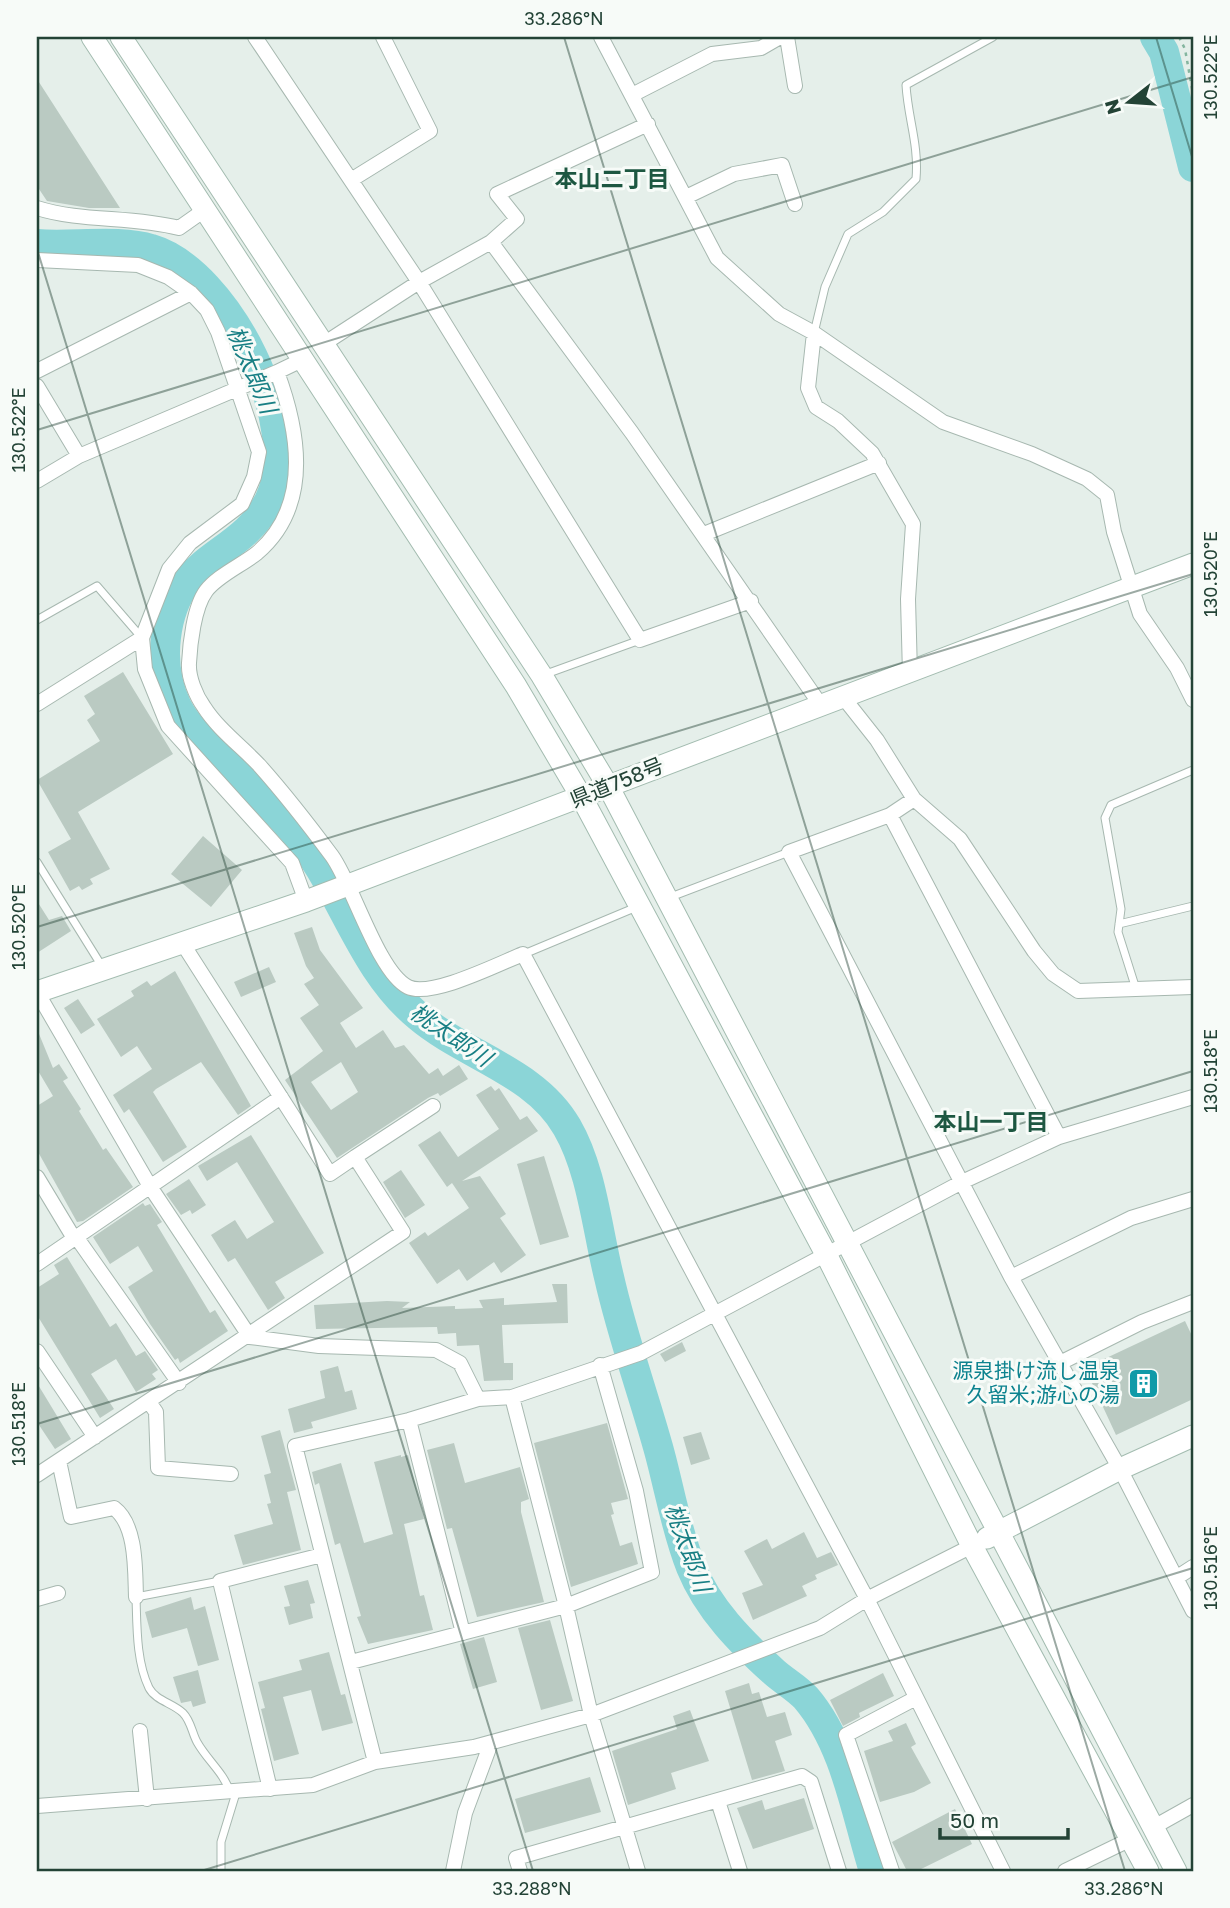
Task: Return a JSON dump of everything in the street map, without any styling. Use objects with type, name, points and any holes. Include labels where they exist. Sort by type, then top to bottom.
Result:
[{"type":"street","points":[[92,37],[516,685],[582,798],[827,1256],[972,1546],[1148,1871]]},
{"type":"street","points":[[121,37],[542,676],[608,786],[1176,1871]]},
{"type":"street","points":[[255,37],[419,282],[640,640],[751,601]]},
{"type":"street","points":[[351,180],[430,131],[383,37]]},
{"type":"street","points":[[601,37],[717,258],[779,314],[814,333],[943,422],[1032,454],[1087,479],[1107,495],[1114,532],[1140,614],[1177,668],[1193,700]]},
{"type":"street","points":[[632,95],[712,54],[761,48],[780,37]]},
{"type":"street","points":[[787,37],[795,86]]},
{"type":"street","points":[[325,343],[419,282],[491,242],[517,219],[497,194],[648,124]]},
{"type":"street","points":[[686,197],[734,174],[782,165],[794,204]]},
{"type":"street","points":[[37,208],[53,213],[141,220],[179,228],[206,209]]},
{"type":"street","points":[[491,242],[704,534],[820,704]]},
{"type":"street","points":[[37,260],[138,265],[167,277],[191,293],[207,310],[238,386],[259,452],[254,477],[242,504],[190,542],[169,569],[142,638],[145,669],[168,726],[292,863],[306,901]]},
{"type":"street","points":[[37,370],[191,293]]},
{"type":"street","points":[[814,333],[808,388],[816,407],[838,421],[878,463],[913,524],[908,599],[909,674]]},
{"type":"street","points":[[37,481],[79,456],[304,359]]},
{"type":"street","points":[[277,372],[298,440],[296,479],[284,519],[259,551],[206,591],[192,631],[188,667],[204,708],[261,767],[334,858],[391,970],[407,987],[426,991],[523,954],[867,1599],[1003,1871]]},
{"type":"street","points":[[37,386],[79,456]]},
{"type":"street","points":[[704,534],[878,463]]},
{"type":"street","name":"県道758号","points":[[37,992],[348,886],[1193,564]]},
{"type":"street","points":[[37,704],[142,638]]},
{"type":"street","points":[[843,697],[877,740],[914,799],[960,839],[1034,951],[1053,974],[1078,991],[1193,988]]},
{"type":"street","points":[[914,799],[890,814],[789,852],[1012,1277],[1119,1469],[1193,1611]]},
{"type":"street","points":[[890,814],[1059,1137]]},
{"type":"street","points":[[181,942],[330,1174],[433,1105]]},
{"type":"street","points":[[37,992],[152,1188],[250,1337],[319,1346],[436,1350],[460,1363],[478,1399]]},
{"type":"street","points":[[37,1264],[152,1188],[281,1097]]},
{"type":"street","points":[[375,1762],[295,1446],[409,1420],[478,1399],[512,1398],[600,1365],[641,1353],[713,1312],[849,1245],[962,1182],[1059,1137],[1193,1097]]},
{"type":"street","points":[[37,1475],[404,1233],[355,1157]]},
{"type":"street","points":[[37,1177],[76,1239],[179,1383]]},
{"type":"street","points":[[1012,1277],[1130,1218],[1193,1199]]},
{"type":"street","points":[[1060,1363],[1142,1322],[1193,1302]]},
{"type":"street","points":[[39,1360],[95,1437]]},
{"type":"street","points":[[351,1662],[566,1606],[652,1573],[636,1491],[600,1365]]},
{"type":"street","points":[[512,1398],[591,1715],[638,1871]]},
{"type":"street","points":[[149,1402],[156,1412],[158,1468],[231,1475]]},
{"type":"street","points":[[409,1420],[463,1633]]},
{"type":"street","points":[[37,1807],[313,1785],[375,1762],[491,1743],[591,1715],[820,1628],[867,1599],[1119,1469],[1193,1436]]},
{"type":"street","points":[[59,1461],[71,1517],[114,1508],[121,1513],[134,1563],[136,1597]]},
{"type":"street","points":[[270,1789],[219,1581],[322,1555]]},
{"type":"street","points":[[1175,1578],[1193,1567]]},
{"type":"street","points":[[37,1599],[58,1593]]},
{"type":"street","points":[[892,1871],[846,1735],[916,1698]]},
{"type":"street","points":[[140,1731],[147,1799]]},
{"type":"street","points":[[453,1871],[465,1813],[491,1743]]},
{"type":"street","points":[[520,1871],[516,1858],[802,1776],[811,1782],[839,1871]]},
{"type":"street","points":[[718,1801],[740,1871]]},
{"type":"street","points":[[1152,1828],[1193,1805]]},
{"type":"street","points":[[1065,1871],[1131,1839]]},
{"type":"lane","points":[[814,333],[825,287],[848,234],[883,212],[916,179],[918,151],[908,113],[906,85],[993,37]]},
{"type":"lane","points":[[37,620],[97,586],[142,638]]},
{"type":"lane","points":[[542,676],[640,640]]},
{"type":"lane","points":[[1136,989],[1118,932],[1121,909],[1105,818],[1111,805],[1193,770]]},
{"type":"lane","points":[[668,898],[789,852]]},
{"type":"lane","points":[[37,862],[104,969]]},
{"type":"lane","points":[[523,954],[640,905]]},
{"type":"lane","points":[[1119,924],[1193,906]]},
{"type":"lane","points":[[219,1581],[136,1597],[138,1640],[148,1686],[155,1696],[170,1702],[186,1715],[197,1742],[233,1793],[221,1842],[221,1871]]},
{"type":"path","points":[[1179,37],[1185,49],[1193,94]]},
{"type":"building","points":[[37,79],[120,208],[89,208],[47,201],[37,186]]},
{"type":"building","points":[[123,672],[173,754],[78,812],[110,869],[90,879],[93,884],[82,890],[79,886],[70,891],[48,852],[71,839],[37,780],[100,741],[87,720],[95,714],[84,696]]},
{"type":"building","points":[[203,836],[242,870],[211,907],[171,874]]},
{"type":"building","points":[[37,901],[49,920],[62,916],[71,931],[37,953]]},
{"type":"building","points":[[312,927],[320,950],[363,1008],[340,1023],[356,1048],[383,1030],[395,1048],[404,1045],[429,1074],[438,1068],[443,1076],[459,1065],[468,1079],[440,1096],[438,1093],[428,1098],[337,1158],[285,1080],[323,1051],[300,1018],[319,1005],[304,984],[314,978],[306,966],[294,933]],"holes":[[[341,1062],[358,1092],[331,1110],[311,1082]]]},
{"type":"building","points":[[269,967],[276,982],[241,997],[234,982]]},
{"type":"building","points":[[175,971],[251,1106],[238,1115],[201,1062],[156,1089],[153,1092],[187,1147],[163,1162],[129,1109],[124,1113],[113,1095],[152,1069],[137,1046],[121,1057],[97,1019],[134,996],[131,991],[147,981],[151,986]]},
{"type":"building","points":[[78,999],[95,1025],[81,1034],[64,1008]]},
{"type":"building","points":[[37,1029],[53,1068],[59,1064],[68,1078],[63,1081],[81,1109],[79,1111],[103,1150],[106,1148],[133,1187],[83,1221],[77,1222],[37,1150],[37,1106],[53,1096],[37,1069]]},
{"type":"building","points":[[491,1086],[495,1091],[499,1088],[520,1120],[527,1116],[538,1131],[462,1181],[480,1176],[506,1214],[500,1218],[526,1255],[501,1273],[494,1262],[467,1281],[459,1269],[437,1284],[409,1243],[425,1232],[428,1236],[469,1208],[452,1183],[447,1187],[418,1145],[440,1131],[458,1157],[499,1129],[476,1095]]},
{"type":"building","points":[[251,1135],[324,1253],[275,1282],[285,1298],[268,1310],[235,1258],[228,1262],[211,1235],[235,1220],[247,1239],[274,1222],[237,1162],[207,1181],[198,1166]]},
{"type":"building","points":[[544,1156],[569,1237],[540,1245],[517,1164]]},
{"type":"building","points":[[401,1170],[425,1205],[405,1218],[383,1182]]},
{"type":"building","points":[[189,1179],[206,1205],[192,1214],[190,1210],[181,1215],[166,1194]]},
{"type":"building","points":[[143,1203],[145,1206],[150,1204],[162,1222],[157,1225],[210,1313],[215,1310],[228,1331],[180,1363],[178,1358],[175,1360],[150,1324],[128,1287],[153,1271],[138,1246],[110,1264],[93,1237]]},
{"type":"building","points":[[67,1257],[110,1327],[116,1323],[136,1356],[145,1351],[158,1370],[152,1374],[156,1379],[136,1392],[116,1359],[91,1374],[114,1409],[100,1418],[37,1315],[37,1288],[59,1274],[54,1265]]},
{"type":"building","points":[[552,1284],[567,1284],[568,1323],[502,1325],[504,1363],[513,1363],[513,1380],[484,1381],[479,1345],[457,1346],[456,1333],[438,1334],[437,1327],[316,1329],[314,1305],[387,1301],[410,1302],[402,1308],[455,1306],[455,1309],[483,1308],[479,1300],[504,1298],[504,1305],[557,1302]]},
{"type":"building","name":"源泉掛け流し温泉 久留米;游心の湯","points":[[1185,1321],[1193,1338],[1193,1399],[1116,1435],[1085,1368]]},
{"type":"building","points":[[682,1342],[686,1351],[665,1362],[660,1354]]},
{"type":"building","points":[[338,1366],[345,1392],[352,1390],[357,1409],[311,1422],[313,1428],[294,1433],[288,1409],[325,1398],[320,1371]]},
{"type":"building","points":[[37,1383],[71,1439],[55,1449],[37,1422]]},
{"type":"building","points":[[607,1423],[628,1499],[611,1503],[614,1514],[611,1515],[620,1546],[632,1542],[638,1564],[571,1587],[534,1443]]},
{"type":"building","points":[[280,1430],[296,1490],[287,1492],[301,1550],[243,1565],[234,1535],[273,1524],[267,1504],[271,1503],[264,1475],[271,1473],[261,1436]]},
{"type":"building","points":[[701,1432],[710,1459],[691,1465],[683,1437]]},
{"type":"building","points":[[454,1443],[465,1483],[520,1467],[529,1499],[521,1502],[521,1512],[544,1602],[477,1617],[452,1528],[447,1529],[427,1450]]},
{"type":"building","points":[[408,1455],[424,1519],[404,1524],[420,1596],[424,1595],[433,1630],[368,1644],[357,1617],[361,1616],[340,1543],[335,1545],[319,1483],[315,1485],[312,1472],[341,1463],[364,1543],[393,1534],[374,1462]]},
{"type":"building","points":[[804,1532],[817,1558],[831,1552],[838,1565],[815,1575],[817,1579],[802,1586],[807,1596],[753,1620],[742,1593],[763,1585],[744,1551],[767,1539],[772,1549]]},
{"type":"building","points":[[308,1580],[315,1603],[310,1604],[313,1618],[289,1625],[284,1607],[290,1606],[284,1586]]},
{"type":"building","points":[[191,1597],[194,1610],[205,1606],[219,1660],[198,1666],[187,1628],[152,1638],[145,1612]]},
{"type":"building","points":[[550,1620],[573,1701],[541,1710],[518,1628]]},
{"type":"building","points":[[484,1637],[497,1682],[473,1689],[460,1644]]},
{"type":"building","points":[[329,1652],[341,1695],[345,1694],[353,1723],[322,1731],[311,1690],[283,1697],[299,1754],[274,1761],[261,1709],[265,1708],[258,1682],[302,1670],[299,1660]]},
{"type":"building","points":[[198,1670],[206,1703],[193,1707],[191,1701],[181,1703],[173,1677]]},
{"type":"building","points":[[883,1673],[894,1696],[859,1713],[860,1717],[843,1726],[830,1700]]},
{"type":"building","points":[[749,1683],[752,1694],[759,1692],[767,1717],[785,1712],[792,1735],[775,1741],[785,1771],[752,1780],[725,1691]]},
{"type":"building","points":[[690,1710],[709,1761],[671,1773],[676,1789],[628,1805],[612,1751],[677,1729],[673,1716]]},
{"type":"building","points":[[906,1723],[916,1744],[911,1747],[931,1783],[914,1792],[880,1802],[864,1751],[893,1741],[888,1731]]},
{"type":"building","points":[[590,1777],[601,1812],[525,1833],[515,1799]]},
{"type":"building","points":[[804,1798],[814,1829],[753,1849],[737,1808],[762,1800],[765,1810]]},
{"type":"building","points":[[955,1809],[972,1844],[917,1871],[907,1871],[892,1842]]},
{"type":"waterway","points":[[1155,37],[1164,52],[1193,167]]},
{"type":"waterway","name":"桃太郎川","points":[[37,244],[125,244],[151,249],[179,263],[207,287],[231,319],[252,356],[268,395],[277,434],[278,470],[269,501],[256,520],[242,535],[196,572],[183,588],[172,609],[165,655],[166,673],[173,698],[183,717],[198,735],[266,801],[309,851],[365,950],[397,996],[437,1030],[537,1092],[567,1127],[588,1181],[614,1299],[691,1567],[706,1597],[726,1624],[762,1661],[802,1694],[820,1717],[840,1758],[874,1871]]},
{"type":"place","name":"源泉掛け流し温泉 久留米;游心の湯","points":[[1143,1383]]},
{"type":"district","name":"本山二丁目","points":[[612,179]]},
{"type":"district","name":"本山一丁目","points":[[991,1122]]}]
